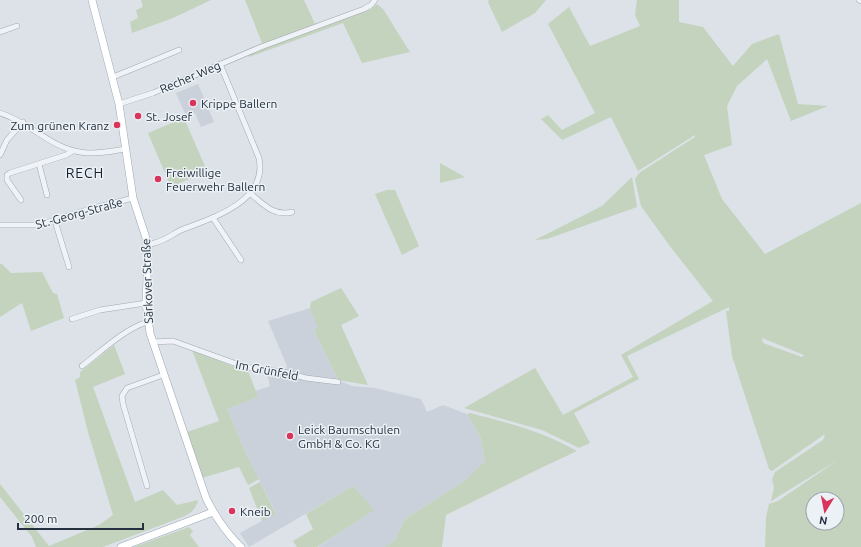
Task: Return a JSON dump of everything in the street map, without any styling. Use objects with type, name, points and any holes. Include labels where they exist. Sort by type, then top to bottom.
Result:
[{"type":"main road","name":"Särkover Straße","points":[[92,0],[119,104],[134,198],[148,245],[146,303],[147,322],[152,342],[201,484],[213,512],[225,530],[241,547]]},
{"type":"main road","points":[[121,547],[213,512]]},
{"type":"street","name":"Recher Weg","points":[[119,104],[153,93],[261,47],[364,9],[371,5],[375,0]]},
{"type":"street","points":[[0,32],[17,26]]},
{"type":"street","points":[[112,77],[179,50]]},
{"type":"street","points":[[148,245],[229,210],[250,193],[260,176],[259,158],[220,64]]},
{"type":"street","points":[[0,113],[23,122],[57,145],[73,151],[90,153],[126,149]]},
{"type":"street","points":[[0,155],[7,140],[23,122]]},
{"type":"street","points":[[21,200],[7,180],[10,173],[66,155],[73,151]]},
{"type":"street","points":[[39,164],[47,195]]},
{"type":"street","points":[[250,193],[273,212],[282,214],[292,212]]},
{"type":"street","name":"St.-Georg-Straße","points":[[0,226],[32,226],[55,221],[87,210],[134,198]]},
{"type":"street","points":[[213,218],[241,260]]},
{"type":"street","points":[[55,221],[69,267]]},
{"type":"street","points":[[72,319],[100,310],[146,303]]},
{"type":"street","points":[[82,366],[125,333],[147,322]]},
{"type":"street","name":"Im Grünfeld","points":[[152,342],[174,341],[245,367],[278,371],[306,378],[338,382]]},
{"type":"street","points":[[147,486],[122,396],[127,388],[163,375]]},
{"type":"shaded area","name":"Krippe Ballern","points":[[198,84],[214,122],[201,127],[195,113],[186,116],[176,93]]},
{"type":"shaded area","name":"Leick Baumschulen GmbH & Co. KG","points":[[310,308],[319,327],[314,330],[338,380],[352,386],[375,388],[421,399],[427,412],[443,405],[467,414],[480,436],[485,461],[463,482],[405,519],[395,540],[384,547],[318,547],[373,510],[353,486],[249,547],[240,533],[276,513],[247,456],[227,409],[257,397],[255,391],[270,386],[267,375],[275,373],[274,369],[287,370],[287,366],[268,321]]},
{"type":"green space","points":[[141,0],[211,0],[173,18],[132,33],[130,22],[138,18],[136,10],[143,7]]},
{"type":"green space","points":[[245,0],[304,0],[315,24],[363,8],[370,10],[377,4],[383,9],[410,52],[362,63],[343,23],[249,57],[246,50],[262,43]]},
{"type":"green space","points":[[489,0],[546,0],[535,13],[502,32],[488,2]]},
{"type":"green space","points":[[637,0],[679,0],[679,22],[703,27],[733,66],[752,44],[779,34],[798,104],[828,106],[791,121],[767,59],[737,86],[727,106],[732,145],[704,155],[722,199],[765,254],[861,203],[861,547],[765,547],[766,517],[769,504],[778,501],[838,460],[771,501],[774,487],[772,479],[775,472],[823,440],[825,434],[772,471],[769,469],[732,356],[726,311],[729,311],[729,307],[627,356],[639,379],[574,413],[590,443],[579,448],[542,430],[464,408],[535,368],[563,415],[633,377],[621,355],[713,301],[669,245],[641,206],[635,179],[639,173],[695,137],[695,135],[638,171],[611,117],[562,140],[541,119],[548,115],[562,130],[595,113],[548,24],[569,7],[590,46],[640,26],[635,15]],"holes":[[[762,338],[804,355],[802,357],[763,343]]]},
{"type":"green space","points":[[184,118],[207,171],[171,187],[148,133]]},
{"type":"green space","points":[[440,163],[465,177],[440,183]]},
{"type":"green space","points":[[632,177],[637,207],[547,239],[535,240],[602,206]]},
{"type":"green space","points":[[387,190],[395,190],[419,246],[402,255],[375,194]]},
{"type":"green space","points":[[0,264],[2,264],[11,273],[42,272],[53,293],[57,294],[64,318],[31,331],[22,303],[0,317]]},
{"type":"green space","points":[[341,288],[359,316],[341,325],[368,385],[338,380],[314,330],[318,327],[310,308],[311,302]]},
{"type":"green space","points":[[114,345],[125,374],[93,387],[135,502],[163,490],[177,505],[198,500],[196,506],[185,516],[103,547],[36,547],[32,537],[0,497],[0,484],[49,546],[99,525],[113,515],[88,432],[75,380],[80,377],[80,372]]},
{"type":"green space","points":[[192,350],[248,371],[258,397],[227,409],[247,456],[259,479],[248,485],[239,467],[202,478],[187,432],[219,421]]},
{"type":"green space","points":[[470,413],[538,433],[577,451],[446,515],[442,547],[384,547],[395,540],[405,519],[463,482],[485,461],[480,436],[467,414]]},
{"type":"green space","points":[[260,482],[276,514],[262,521],[249,488]]},
{"type":"green space","points":[[353,486],[374,510],[317,547],[297,547],[293,541],[313,529],[306,514]]},
{"type":"green space","points":[[189,527],[193,531],[190,535],[199,547],[134,547]]},
{"type":"place","name":"Krippe Ballern","points":[[193,103]]},
{"type":"place","name":"St. Josef","points":[[138,116]]},
{"type":"place","name":"Zum grünen Kranz","points":[[117,125]]},
{"type":"place","name":"Freiwillige Feuerwehr Ballern","points":[[158,179]]},
{"type":"place","name":"Leick Baumschulen GmbH & Co. KG","points":[[290,436]]},
{"type":"place","name":"Kneib","points":[[232,511]]},
{"type":"district","name":"RECH","points":[[85,173]]}]
